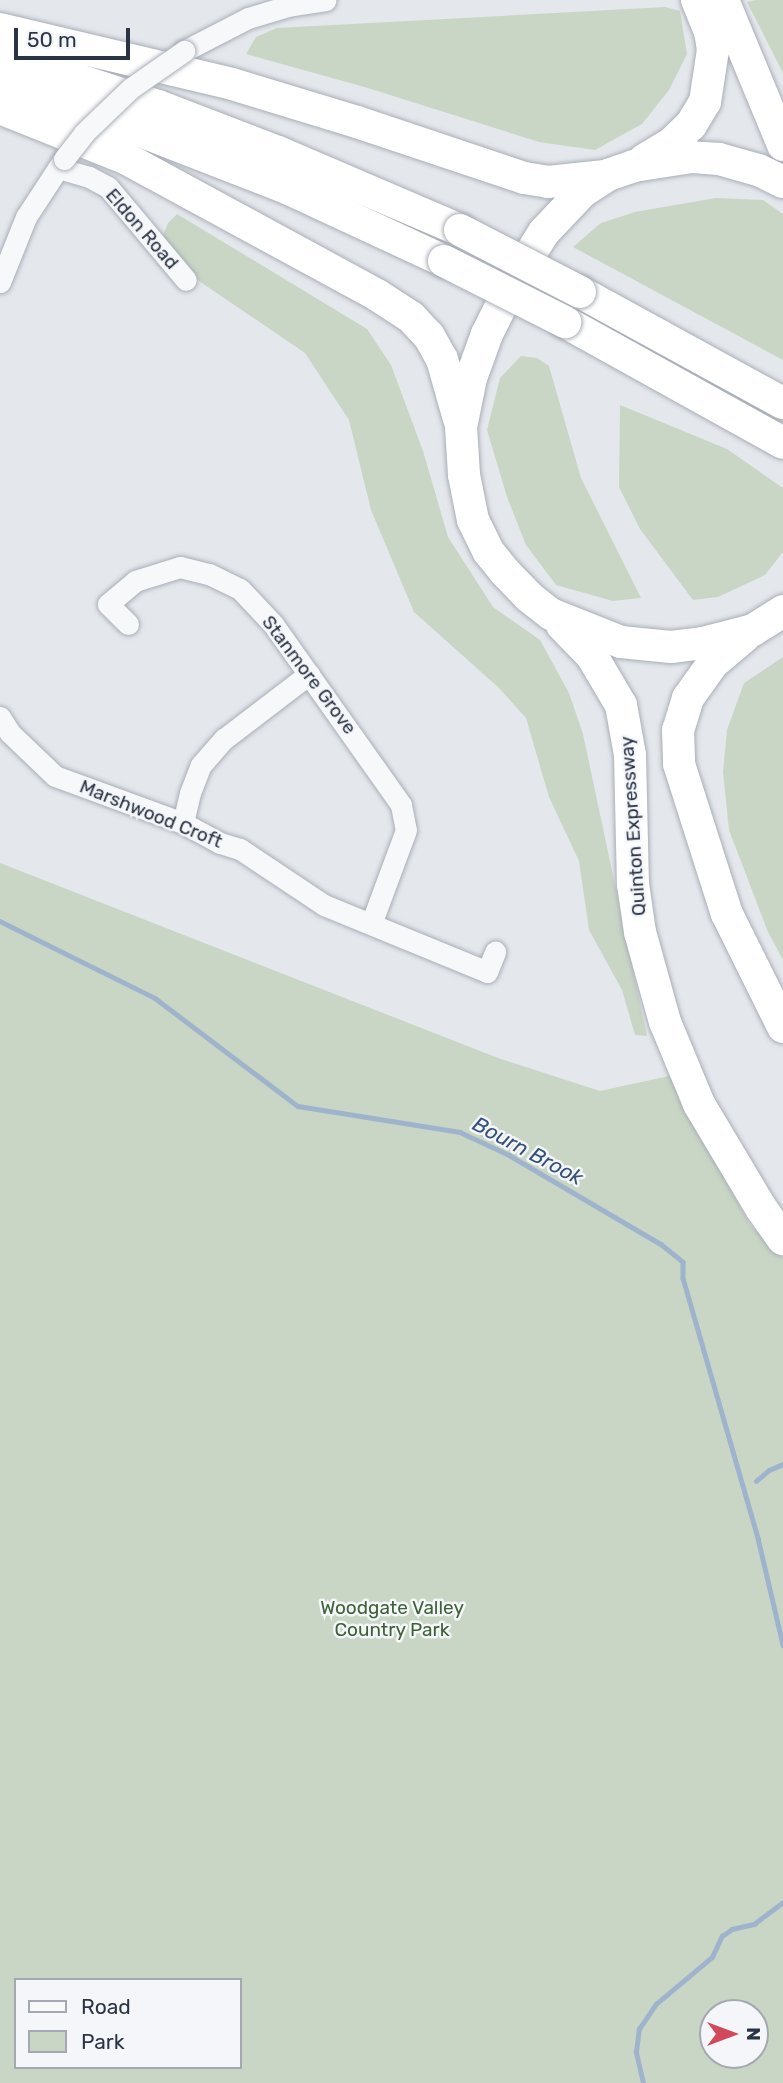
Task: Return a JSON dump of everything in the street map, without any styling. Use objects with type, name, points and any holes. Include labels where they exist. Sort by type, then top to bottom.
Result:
[{"type":"highway","points":[[461,427],[471,378],[488,334],[515,278],[559,212],[582,192],[681,135],[691,125],[705,102],[713,50],[710,32],[697,0]]},
{"type":"highway","points":[[723,0],[783,145]]},
{"type":"highway","points":[[733,0],[783,98]]},
{"type":"highway","points":[[0,29],[232,84],[524,178],[548,182],[692,157],[719,159],[758,170],[783,182]]},
{"type":"highway","points":[[0,54],[158,106],[278,152],[460,230],[783,403]]},
{"type":"highway","points":[[0,83],[125,125],[289,189],[444,261],[565,322],[783,443]]},
{"type":"highway","points":[[0,108],[125,158],[377,295],[411,317],[429,336],[442,359],[461,427],[464,475],[478,530],[488,551],[505,572],[529,597],[551,614],[602,637],[641,645],[671,647],[702,643],[753,630]]},
{"type":"highway","points":[[783,611],[753,630],[713,663],[688,698],[678,730],[679,764],[727,914],[783,1027]]},
{"type":"highway","name":"Quinton Expressway","points":[[551,614],[592,656],[621,705],[630,755],[633,884],[640,932],[665,1022],[699,1104],[761,1208],[783,1239]]},
{"type":"street","points":[[0,282],[26,217],[61,163],[131,88],[184,51],[248,18],[288,6],[326,0]]},
{"type":"street","name":"Eldon Road","points":[[61,163],[68,173],[89,177],[108,187],[186,280]]},
{"type":"street","name":"Stanmore Grove","points":[[128,624],[108,604],[135,581],[180,567],[209,574],[240,589],[273,624],[401,805],[406,831],[371,924]]},
{"type":"street","points":[[183,823],[190,793],[201,765],[224,739],[309,674]]},
{"type":"street","name":"Marshwood Croft","points":[[0,717],[10,733],[55,776],[183,823],[240,849],[324,905],[487,972],[495,952]]},
{"type":"green space","points":[[783,0],[783,73],[747,2]]},
{"type":"green space","points":[[665,7],[680,11],[687,54],[669,90],[642,124],[595,150],[539,142],[368,88],[246,54],[256,37],[277,28]]},
{"type":"green space","points":[[716,198],[763,200],[783,214],[783,360],[573,247],[601,223],[635,212]]},
{"type":"green space","points":[[177,214],[367,329],[391,365],[423,451],[448,537],[493,607],[540,640],[569,693],[583,734],[647,1036],[635,1035],[622,990],[589,930],[579,861],[549,797],[526,718],[499,688],[414,612],[371,510],[349,420],[305,353],[199,281],[162,238],[168,223]]},
{"type":"green space","points":[[577,304],[783,418],[779,425],[573,311]]},
{"type":"green space","points":[[521,356],[537,358],[549,366],[581,478],[641,598],[613,601],[556,585],[526,545],[507,497],[487,430],[500,378]]},
{"type":"green space","points":[[620,405],[727,449],[783,488],[783,552],[765,575],[718,597],[693,600],[640,529],[619,487]]},
{"type":"green space","points":[[783,657],[783,960],[768,932],[729,830],[723,772],[727,730],[744,683]]},
{"type":"green space","name":"Woodgate Valley Country Park","points":[[0,863],[498,1058],[600,1091],[669,1076],[750,1225],[783,1258],[783,2083],[0,2083]]},
{"type":"waterway","name":"Bourn Brook","points":[[0,921],[155,998],[298,1106],[460,1132],[509,1155],[661,1244],[683,1262],[683,1278],[758,1538],[783,1645]]},
{"type":"waterway","points":[[756,1481],[769,1470],[783,1464]]},
{"type":"waterway","name":"Bourn Brook","points":[[643,2083],[636,2052],[639,2029],[656,2004],[712,1957],[722,1936],[732,1929],[754,1924],[783,1902]]}]
